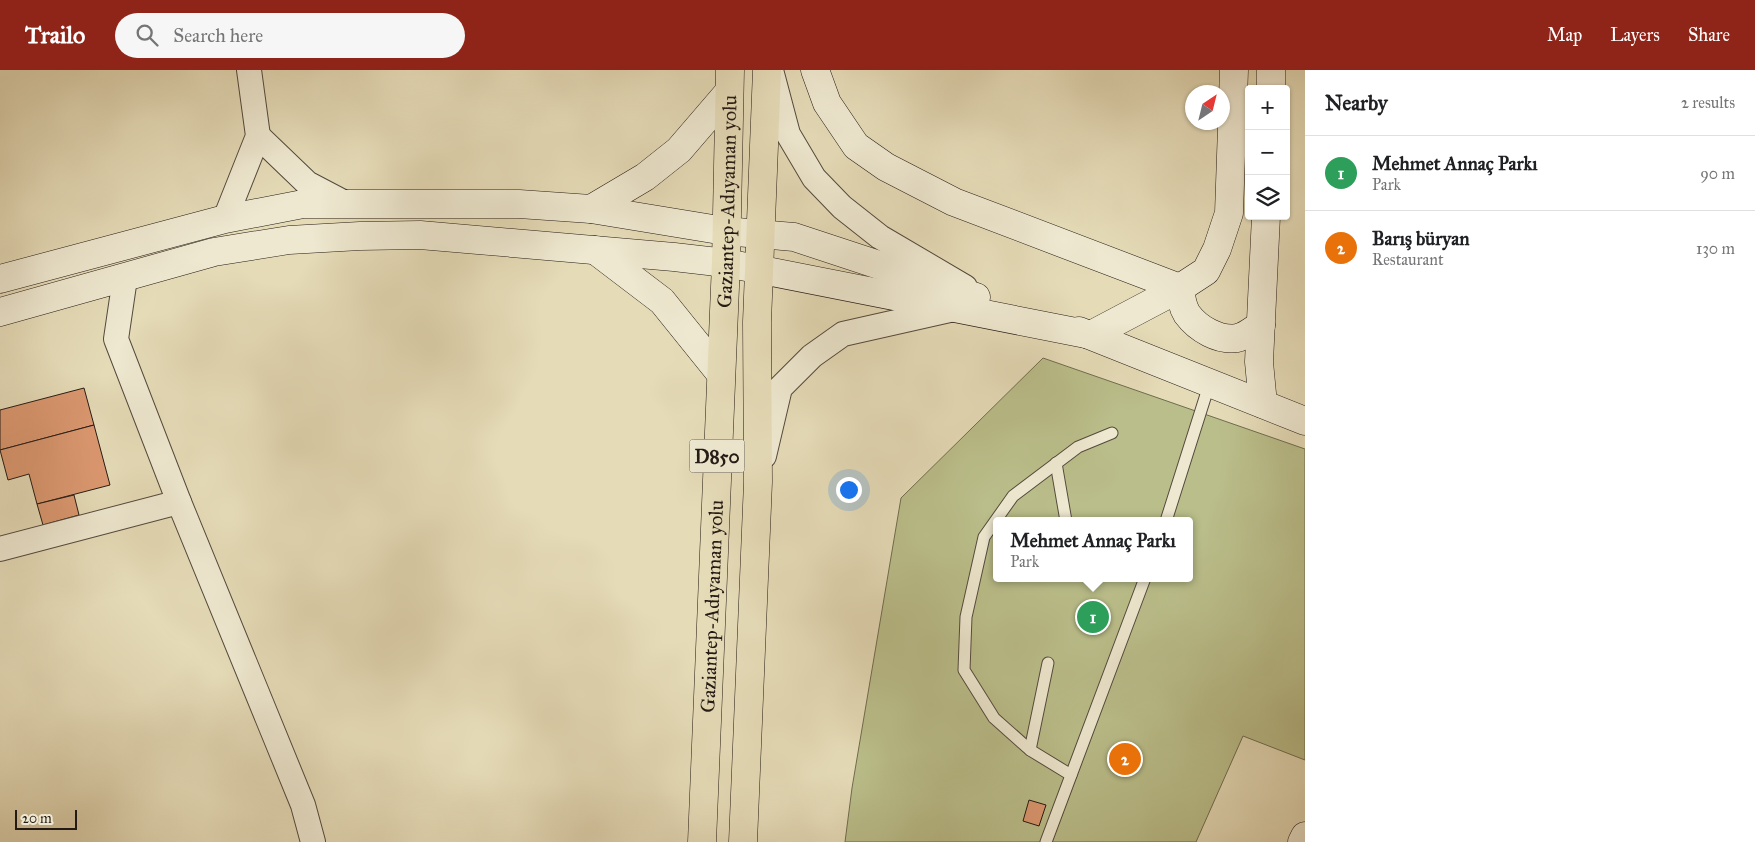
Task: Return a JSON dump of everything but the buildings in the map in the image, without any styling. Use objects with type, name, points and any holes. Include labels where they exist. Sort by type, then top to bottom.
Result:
[{"type":"highway","name":"Gaziantep-Adıyaman yolu","points":[[743,842],[758,482],[757,322],[769,70]]},
{"type":"highway","name":"Gaziantep-Adıyaman yolu","points":[[702,842],[726,263],[725,231],[729,81]]},
{"type":"street","points":[[226,219],[258,136],[249,70]]},
{"type":"street","points":[[769,70],[788,134],[814,178],[842,207],[880,236],[985,300]]},
{"type":"street","points":[[815,70],[827,103],[856,146],[886,167],[954,202],[1180,288]]},
{"type":"street","points":[[0,312],[214,252],[290,240],[420,235],[726,263],[1091,335],[1180,288],[1206,271],[1217,249],[1228,213],[1234,70]]},
{"type":"street","points":[[1271,70],[1271,85]]},
{"type":"street","points":[[591,209],[645,177],[679,150],[729,81]]},
{"type":"street","points":[[258,136],[307,183],[347,204]]},
{"type":"street","points":[[0,280],[226,219],[303,204],[519,204],[591,209],[725,231],[794,237],[1091,335],[1305,421]]},
{"type":"street","points":[[1263,404],[1259,362],[1266,220]]},
{"type":"street","points":[[595,250],[662,301],[720,373]]},
{"type":"street","points":[[124,278],[116,340],[179,502],[303,805],[314,842]]},
{"type":"street","points":[[1180,288],[1182,301],[1188,314],[1204,330],[1223,339],[1239,338],[1261,324]]},
{"type":"street","points":[[758,482],[780,388],[812,356],[843,334],[958,308]]},
{"type":"street","points":[[0,550],[179,502]]},
{"type":"street","points":[[1302,842],[1305,836]]},
{"type":"lane","points":[[1167,517],[1210,382]]},
{"type":"lane","points":[[998,517],[1012,496],[1056,463],[1078,447],[1112,433]]},
{"type":"lane","points":[[1056,463],[1065,517]]},
{"type":"lane","points":[[993,524],[984,537],[966,617],[964,670],[994,718],[1030,750],[1071,775]]},
{"type":"lane","points":[[1046,842],[1143,582]]},
{"type":"lane","points":[[1030,750],[1048,663]]},
{"type":"green space","points":[[1043,358],[1305,449],[1305,760],[1243,736],[1196,842],[845,842],[852,788],[901,498]]},
{"type":"place","name":"Mehmet Annaç Parkı","points":[[1093,617]]},
{"type":"place","name":"Barış büryan","points":[[1125,759]]}]
